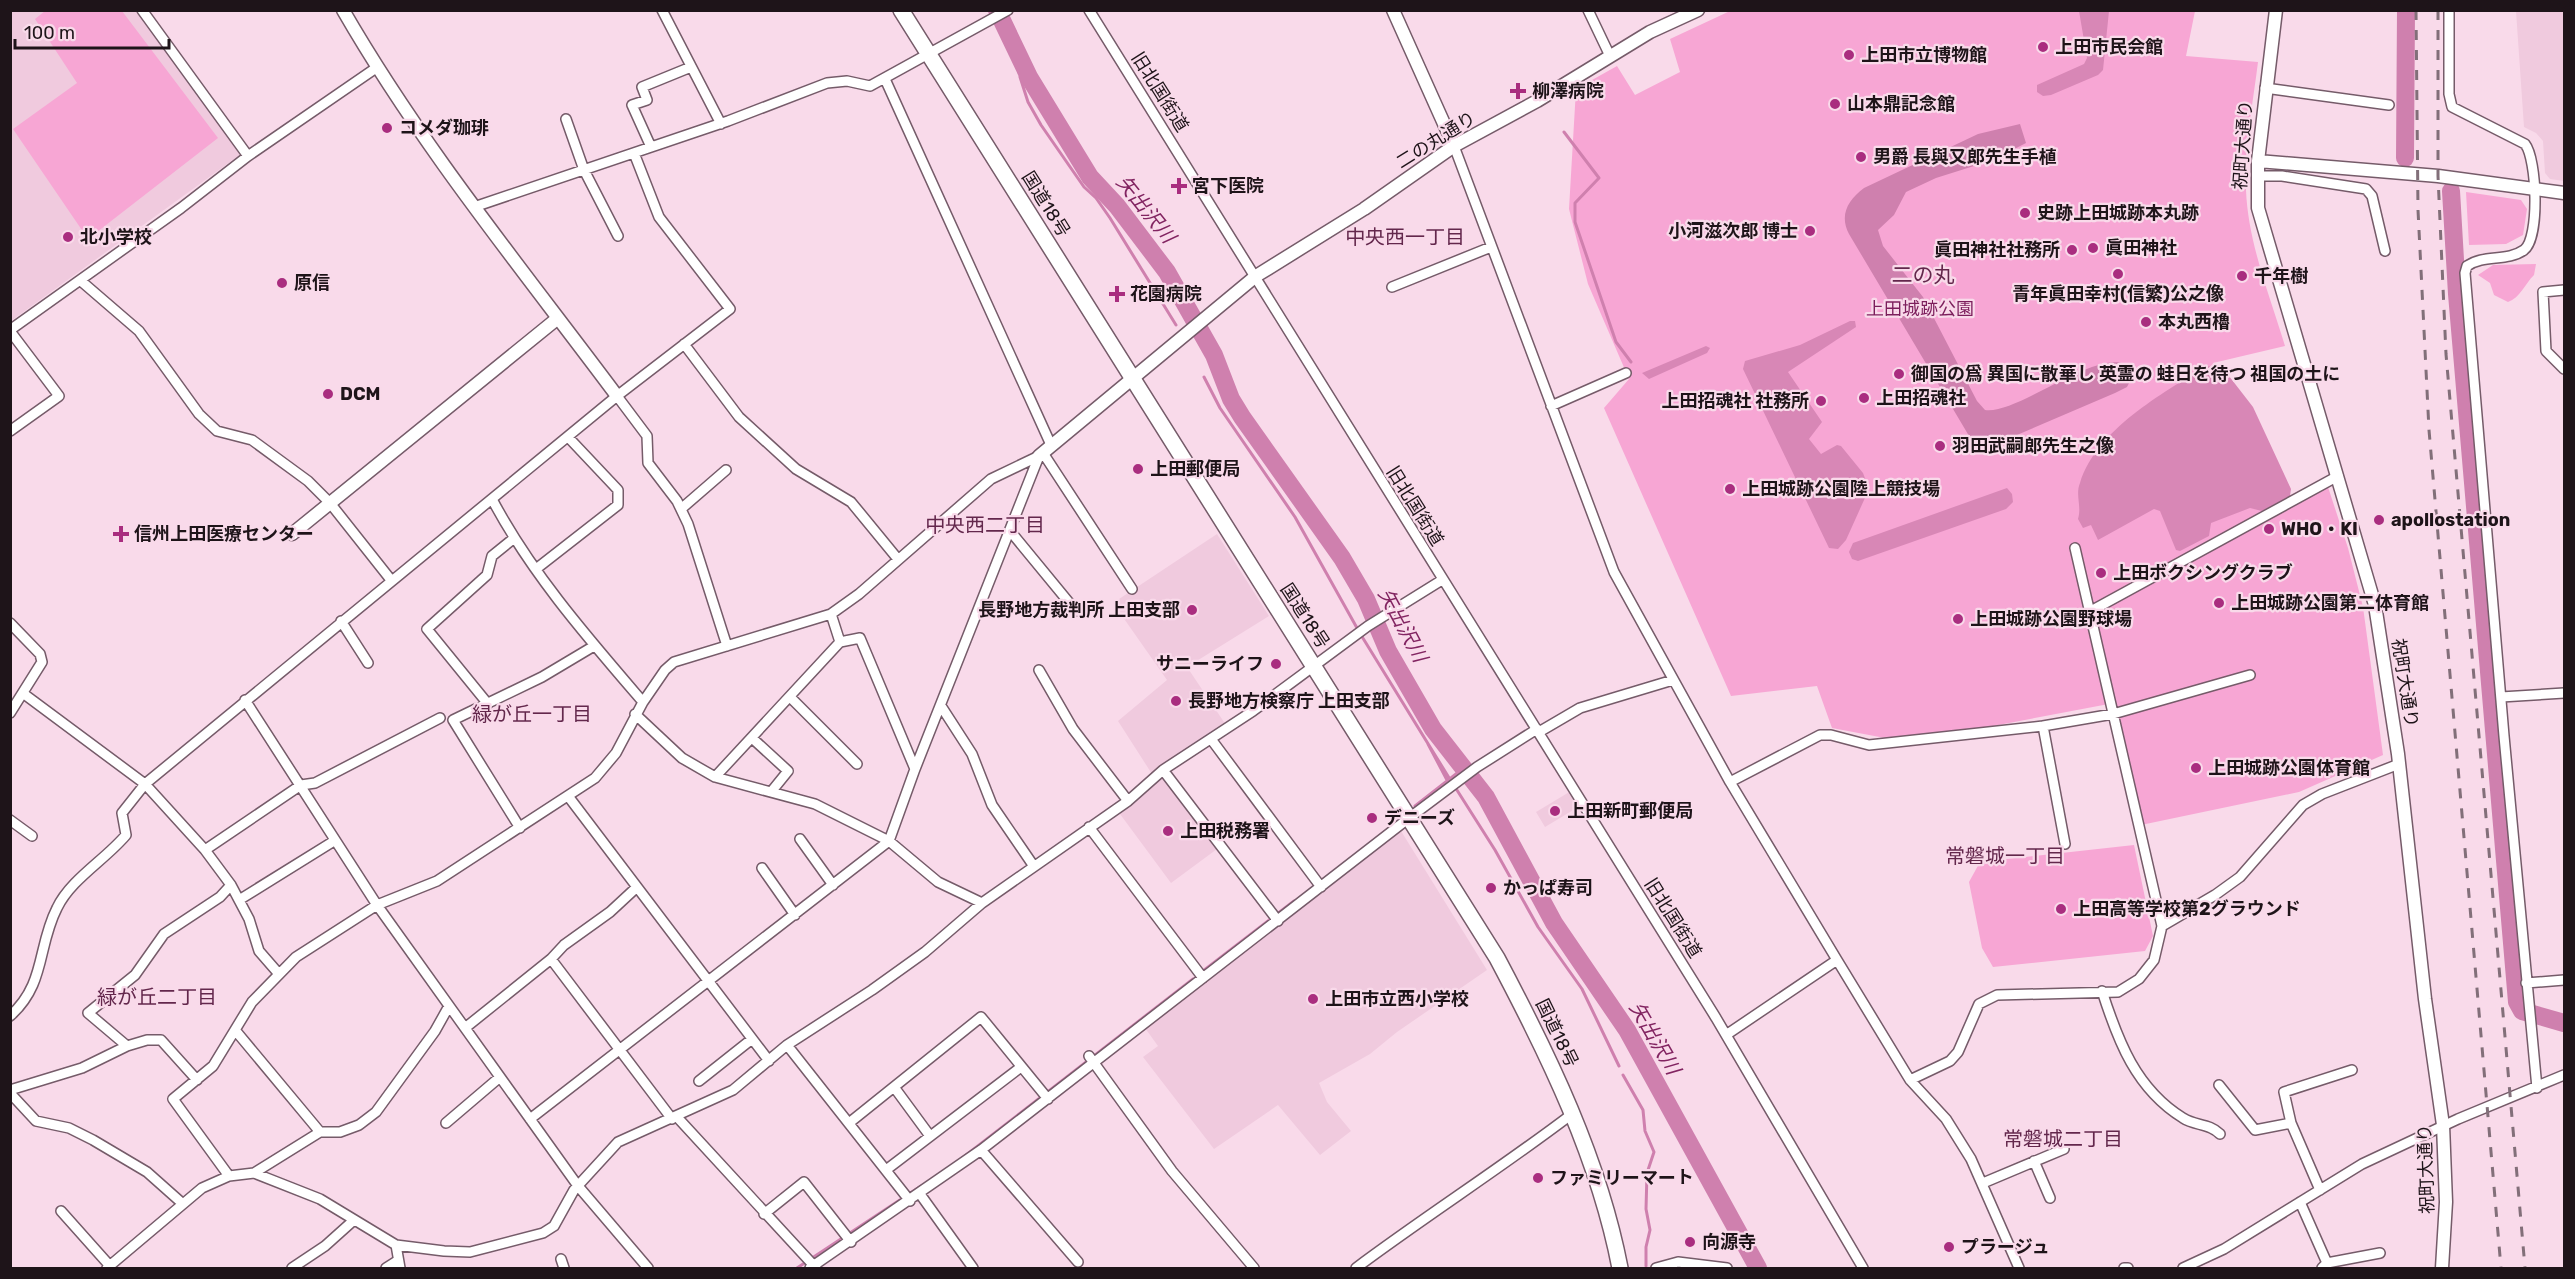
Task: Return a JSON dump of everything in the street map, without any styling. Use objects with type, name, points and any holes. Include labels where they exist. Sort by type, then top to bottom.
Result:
[{"type":"highway","name":"国道18号","points":[[901,10],[1497,958],[1549,1058],[1572,1114],[1603,1202],[1620,1269]]},
{"type":"street","points":[[142,10],[248,156]]},
{"type":"street","points":[[343,10],[376,68],[474,207],[647,436],[648,463],[681,509],[700,558],[727,646]]},
{"type":"street","points":[[662,10],[721,124]]},
{"type":"street","name":"旧北国街道","points":[[1089,10],[1726,1035]]},
{"type":"street","points":[[1393,10],[1454,146],[1614,572],[1730,782],[1837,960],[1910,1080],[1946,1119],[1983,1183],[2019,1269]]},
{"type":"street","points":[[1588,10],[1610,56]]},
{"type":"street","name":"二の丸通り","points":[[1131,378],[1256,276],[1364,209],[1454,146],[1537,101],[1650,32],[1698,10]]},
{"type":"street","name":"祝町大通り","points":[[2276,10],[2258,161],[2258,208],[2375,605],[2399,764],[2425,999],[2443,1125],[2446,1202],[2442,1269]]},
{"type":"street","points":[[2449,10],[2452,107],[2525,144],[2531,153],[2534,188],[2534,234],[2528,246],[2513,255],[2483,257],[2467,266],[2465,273],[2500,697],[2537,1088]]},
{"type":"street","points":[[474,207],[721,124],[827,82],[847,81],[870,86],[885,80],[1006,11]]},
{"type":"street","points":[[651,147],[632,105],[647,100],[642,87],[691,67]]},
{"type":"street","points":[[10,431],[59,396],[10,331],[248,156],[376,68]]},
{"type":"street","points":[[885,80],[1045,451],[1132,589]]},
{"type":"street","points":[[2265,88],[2389,105]]},
{"type":"street","points":[[566,119],[584,170],[618,236]]},
{"type":"street","points":[[10,1016],[26,1003],[34,985],[57,909],[69,891],[107,857],[126,835],[122,813],[145,784],[617,396],[730,309],[659,217],[634,153]]},
{"type":"street","points":[[2258,161],[2438,176],[2565,193]]},
{"type":"street","points":[[2258,176],[2282,177],[2366,189],[2372,196],[2385,251]]},
{"type":"street","points":[[1392,287],[1491,247]]},
{"type":"street","points":[[81,281],[139,331],[193,406],[217,431],[252,440],[299,474],[330,503],[391,580]]},
{"type":"street","points":[[2565,290],[2543,292],[2546,351],[2565,369]]},
{"type":"street","points":[[292,534],[558,318]]},
{"type":"street","points":[[684,344],[739,417],[796,470],[851,502],[897,558]]},
{"type":"street","points":[[1551,406],[1626,373]]},
{"type":"street","points":[[229,1176],[173,1099],[213,1066],[252,1002],[296,957],[377,906],[437,881],[595,778],[616,753],[635,714],[665,670],[674,662],[831,614],[859,594],[897,558],[991,479],[1045,451],[1131,378]]},
{"type":"street","points":[[536,569],[618,505],[618,490],[568,437]]},
{"type":"street","points":[[530,1119],[889,841],[915,769],[1045,451]]},
{"type":"street","points":[[681,509],[726,470]]},
{"type":"street","points":[[2089,612],[2337,476]]},
{"type":"street","points":[[492,499],[513,539],[594,646],[643,702]]},
{"type":"street","points":[[1011,532],[1076,612]]},
{"type":"street","points":[[488,704],[427,629],[487,575],[492,556],[513,539]]},
{"type":"street","points":[[1910,1080],[1950,1061],[1958,1052],[1979,1004],[1987,999],[1997,995],[2118,992],[2139,979],[2154,960],[2162,926],[2075,548]]},
{"type":"street","points":[[254,1173],[320,1199],[396,1245],[470,1252],[543,1233],[554,1226],[578,1186],[618,1142],[733,1090],[786,1045],[907,965],[982,903],[1128,801],[1163,770],[1253,711],[1368,626],[1442,580]]},
{"type":"street","points":[[831,614],[840,642]]},
{"type":"street","points":[[342,621],[368,663]]},
{"type":"street","points":[[10,623],[40,654],[42,662],[10,713]]},
{"type":"street","points":[[715,777],[791,698],[840,642],[860,638],[915,769]]},
{"type":"street","points":[[520,828],[453,720],[542,677],[594,646]]},
{"type":"street","points":[[1038,670],[1073,729],[1128,801]]},
{"type":"street","points":[[1730,782],[1820,735],[1831,735],[1869,745],[2043,726],[2113,714],[2250,675]]},
{"type":"street","points":[[551,959],[674,1118],[813,1268],[981,1150],[1048,1099],[1092,1059],[1203,978],[1477,767],[1580,708],[1673,680]]},
{"type":"street","points":[[2500,697],[2565,693]]},
{"type":"street","points":[[24,694],[145,784],[205,850],[231,885],[249,919],[259,951],[279,974]]},
{"type":"street","points":[[791,698],[857,764]]},
{"type":"street","points":[[245,700],[377,906],[578,1186],[648,1269]]},
{"type":"street","points":[[941,706],[972,754],[992,805],[1033,866]]},
{"type":"street","points":[[635,714],[682,758],[715,777],[815,804],[889,841],[938,882],[982,903]]},
{"type":"street","points":[[205,850],[301,785],[315,783],[441,718]]},
{"type":"street","points":[[2043,726],[2065,844]]},
{"type":"street","points":[[752,738],[788,771],[771,792]]},
{"type":"street","points":[[1211,739],[1321,888]]},
{"type":"street","points":[[2162,926],[2215,895],[2240,877],[2303,805],[2322,794],[2399,764]]},
{"type":"street","points":[[1163,770],[1278,921]]},
{"type":"street","points":[[568,796],[769,1061]]},
{"type":"street","points":[[10,820],[32,836]]},
{"type":"street","points":[[1089,827],[1203,978]]},
{"type":"street","points":[[800,839],[833,885]]},
{"type":"street","points":[[239,900],[334,841]]},
{"type":"street","points":[[762,868],[795,915]]},
{"type":"street","points":[[127,1046],[88,1013],[135,975],[164,934],[220,897],[231,885]]},
{"type":"street","points":[[465,1028],[551,959],[564,945],[610,912],[637,887]]},
{"type":"street","points":[[1837,960],[1726,1035],[1863,1269]]},
{"type":"street","points":[[2526,983],[2565,980]]},
{"type":"street","points":[[2102,991],[2118,1040],[2129,1062],[2153,1094],[2183,1118],[2212,1126],[2220,1134]]},
{"type":"street","points":[[61,1211],[109,1267],[202,1188],[229,1176],[254,1173],[320,1132],[349,1128],[376,1112],[435,1031],[449,1006]]},
{"type":"street","points":[[849,1123],[981,1017],[1048,1099]]},
{"type":"street","points":[[235,1030],[320,1132]]},
{"type":"street","points":[[699,1081],[752,1039]]},
{"type":"street","points":[[183,1204],[147,1172],[93,1140],[69,1128],[36,1121],[10,1091],[82,1068],[127,1046],[147,1040],[160,1040],[197,1080]]},
{"type":"street","points":[[786,1045],[910,1201]]},
{"type":"street","points":[[1092,1059],[1172,1171],[1254,1269]]},
{"type":"street","points":[[886,1170],[1021,1067]]},
{"type":"street","points":[[2320,1190],[2291,1123],[2284,1092],[2352,1070]]},
{"type":"street","points":[[2183,1269],[2224,1249],[2362,1164],[2443,1125],[2565,1075]]},
{"type":"street","points":[[446,1123],[500,1077]]},
{"type":"street","points":[[2219,1085],[2255,1130],[2291,1123]]},
{"type":"street","points":[[894,1087],[930,1136]]},
{"type":"street","points":[[1356,1269],[1426,1216],[1513,1160],[1572,1114]]},
{"type":"street","points":[[1983,1183],[2064,1149]]},
{"type":"street","points":[[981,1150],[1078,1262]]},
{"type":"street","points":[[2034,1161],[2050,1198]]},
{"type":"street","points":[[764,1214],[804,1182],[851,1242]]},
{"type":"street","points":[[920,1194],[973,1269]]},
{"type":"street","points":[[2300,1202],[2325,1266],[2380,1253]]},
{"type":"street","points":[[292,1269],[325,1246],[354,1220]]},
{"type":"street","points":[[386,1269],[398,1265],[396,1245]]},
{"type":"street","points":[[1656,1269],[1678,1262],[1727,1269]]},
{"type":"shaded area","name":"北小学校","points":[[11,11],[137,11],[241,154],[11,321]]},
{"type":"shaded area","points":[[2079,11],[2109,11],[2103,70],[2098,75],[2051,95],[2043,96],[2037,92],[2037,85],[2084,64],[2087,58]]},
{"type":"shaded area","points":[[2516,11],[2564,11],[2564,181],[2550,179],[2545,173],[2543,141],[2536,133],[2524,127]]},
{"type":"shaded area","points":[[2020,124],[2026,143],[1993,160],[1936,178],[1906,192],[1894,215],[1878,230],[1883,246],[1923,297],[1977,401],[1985,410],[1999,409],[2015,403],[2075,374],[2111,362],[2125,364],[2132,377],[2127,387],[2115,393],[1984,449],[1975,446],[1849,234],[1845,214],[1853,198],[1864,188],[1978,134]]},
{"type":"shaded area","points":[[1850,321],[1855,321],[1856,327],[1788,372],[1822,422],[1809,439],[1821,454],[1837,445],[1841,446],[1863,473],[1869,489],[1846,540],[1838,549],[1829,548],[1743,369],[1745,361],[1800,345]]},
{"type":"shaded area","points":[[1706,346],[1710,348],[1707,353],[1649,379],[1642,373]]},
{"type":"shaded area","points":[[2206,366],[2222,367],[2253,407],[2291,489],[2290,496],[2262,511],[2250,508],[2211,523],[2209,536],[2180,551],[2176,550],[2160,511],[2154,509],[2098,540],[2091,525],[2083,528],[2078,519],[2079,487],[2088,464],[2101,446],[2133,415]]},
{"type":"shaded area","points":[[2007,488],[2012,494],[2013,502],[2006,509],[1858,561],[1852,559],[1849,552],[1853,543]]},
{"type":"shaded area","name":"長野地方裁判所 上田支部","points":[[1217,534],[1269,616],[1187,667],[1226,725],[1152,774],[1118,721],[1167,680],[1113,603]]},
{"type":"shaded area","name":"上田税務署","points":[[1164,777],[1217,849],[1171,883],[1120,814]]},
{"type":"shaded area","points":[[1571,791],[1580,806],[1545,827],[1536,812]]},
{"type":"shaded area","name":"上田市立西小学校","points":[[1401,831],[1487,970],[1397,1032],[1370,1054],[1319,1083],[1327,1102],[1351,1131],[1320,1155],[1278,1105],[1214,1149],[1143,1057],[1158,1046],[1145,1028]]},
{"type":"green space","points":[[45,11],[122,11],[218,138],[88,239],[13,129],[77,83],[35,19]]},
{"type":"green space","name":"上田城跡公園","points":[[1730,11],[2195,11],[2186,56],[2258,62],[2246,158],[2246,190],[2255,249],[2285,346],[2213,363],[2252,411],[2292,504],[2328,487],[2348,548],[2363,607],[2383,755],[2299,792],[2141,825],[2114,703],[1930,738],[1885,738],[1832,728],[1817,686],[1731,696],[1604,408],[1629,379],[1588,284],[1569,209],[1576,89],[1617,66],[1635,95],[1680,72],[1670,39]]},
{"type":"green space","points":[[2466,192],[2521,200],[2527,209],[2523,235],[2506,244],[2469,245]]},
{"type":"green space","points":[[2536,264],[2534,275],[2519,294],[2508,302],[2494,295],[2490,283],[2478,275],[2493,265]]},
{"type":"green space","name":"上田高等学校第2グラウンド","points":[[2134,845],[2153,936],[2145,951],[1993,967],[1982,948],[1969,882],[1980,862]]},
{"type":"waterway","name":"矢出沢川","points":[[997,10],[1029,77],[1090,177],[1117,206],[1167,272],[1214,355],[1231,399],[1242,417],[1342,558],[1366,599],[1388,651],[1433,729],[1486,797],[1554,923],[1627,1030],[1758,1268]]},
{"type":"waterway","points":[[2405,158],[2406,10]]},
{"type":"waterway","points":[[1024,67],[1020,77],[1028,102],[1041,125],[1084,187],[1096,198],[1110,218],[1176,325]]},
{"type":"waterway","points":[[1564,132],[1599,178],[1575,203],[1575,222],[1616,342],[1631,362]]},
{"type":"waterway","points":[[2451,191],[2457,294],[2517,1002],[2522,1011],[2564,1023]]},
{"type":"waterway","points":[[1204,377],[1220,408],[1295,517],[1357,628]]},
{"type":"waterway","points":[[1361,635],[1451,781]]},
{"type":"waterway","points":[[1428,744],[1447,780]]},
{"type":"waterway","points":[[1415,806],[1465,767]]},
{"type":"waterway","points":[[1455,787],[1495,850],[1538,927],[1582,989],[1619,1066]]},
{"type":"waterway","points":[[1203,971],[1294,901]]},
{"type":"waterway","points":[[961,1159],[1193,979]]},
{"type":"waterway","points":[[1623,1075],[1643,1110],[1645,1131],[1654,1152],[1647,1173],[1646,1209],[1650,1230],[1646,1247],[1646,1266]]},
{"type":"waterway","points":[[797,1268],[921,1186]]},
{"type":"railway","points":[[2416,10],[2418,210],[2429,430],[2501,1268]]},
{"type":"railway","points":[[2438,10],[2438,176],[2446,354],[2525,1268]]},
{"type":"place","name":"上田市民会館","points":[[2043,47]]},
{"type":"place","name":"上田市立博物館","points":[[1849,55]]},
{"type":"place","name":"柳澤病院","points":[[1518,91]]},
{"type":"place","name":"山本鼎記念館","points":[[1835,104]]},
{"type":"place","name":"コメダ珈琲","points":[[387,128]]},
{"type":"place","name":"男爵 長與又郎先生手植","points":[[1861,157]]},
{"type":"place","name":"宮下医院","points":[[1179,186]]},
{"type":"place","name":"史跡上田城跡本丸跡","points":[[2025,213]]},
{"type":"place","name":"小河滋次郎 博士","points":[[1810,231]]},
{"type":"place","name":"北小学校","points":[[68,237]]},
{"type":"place","name":"眞田神社","points":[[2093,248]]},
{"type":"place","name":"眞田神社社務所","points":[[2072,250]]},
{"type":"place","name":"青年眞田幸村(信繁)公之像","points":[[2118,274]]},
{"type":"place","name":"千年樹","points":[[2242,276]]},
{"type":"place","name":"原信","points":[[282,283]]},
{"type":"place","name":"花園病院","points":[[1117,294]]},
{"type":"place","name":"本丸西櫓","points":[[2146,322]]},
{"type":"place","name":"御国の爲 異国に散華し 英霊の 蛙日を待つ 祖国の土に","points":[[1899,374]]},
{"type":"place","name":"DCM","points":[[328,394]]},
{"type":"place","name":"上田招魂社","points":[[1864,398]]},
{"type":"place","name":"上田招魂社 社務所","points":[[1821,401]]},
{"type":"place","name":"羽田武嗣郎先生之像","points":[[1940,446]]},
{"type":"place","name":"上田郵便局","points":[[1138,469]]},
{"type":"place","name":"上田城跡公園陸上競技場","points":[[1730,489]]},
{"type":"place","name":"apollostation","points":[[2379,520]]},
{"type":"place","name":"WHO・KI","points":[[2269,529]]},
{"type":"place","name":"信州上田医療センター","points":[[121,534]]},
{"type":"place","name":"上田ボクシングクラブ","points":[[2101,573]]},
{"type":"place","name":"上田城跡公園第二体育館","points":[[2219,603]]},
{"type":"place","name":"長野地方裁判所 上田支部","points":[[1192,610]]},
{"type":"place","name":"上田城跡公園野球場","points":[[1958,619]]},
{"type":"place","name":"サニーライフ","points":[[1276,664]]},
{"type":"place","name":"長野地方検察庁 上田支部","points":[[1176,701]]},
{"type":"place","name":"上田城跡公園体育館","points":[[2196,768]]},
{"type":"place","name":"上田新町郵便局","points":[[1555,811]]},
{"type":"place","name":"デニーズ","points":[[1372,818]]},
{"type":"place","name":"上田税務署","points":[[1168,831]]},
{"type":"place","name":"かっぱ寿司","points":[[1491,888]]},
{"type":"place","name":"上田高等学校第2グラウンド","points":[[2061,909]]},
{"type":"place","name":"上田市立西小学校","points":[[1313,999]]},
{"type":"place","name":"ファミリーマート","points":[[1538,1178]]},
{"type":"place","name":"向源寺","points":[[1690,1242]]},
{"type":"place","name":"プラージュ","points":[[1949,1247]]},
{"type":"district","name":"中央西一丁目","points":[[1405,237]]},
{"type":"district","name":"二の丸","points":[[1923,275]]},
{"type":"district","name":"中央西二丁目","points":[[985,525]]},
{"type":"district","name":"緑が丘一丁目","points":[[532,714]]},
{"type":"district","name":"常磐城一丁目","points":[[2005,856]]},
{"type":"district","name":"緑が丘二丁目","points":[[157,997]]},
{"type":"district","name":"常磐城二丁目","points":[[2063,1139]]}]
